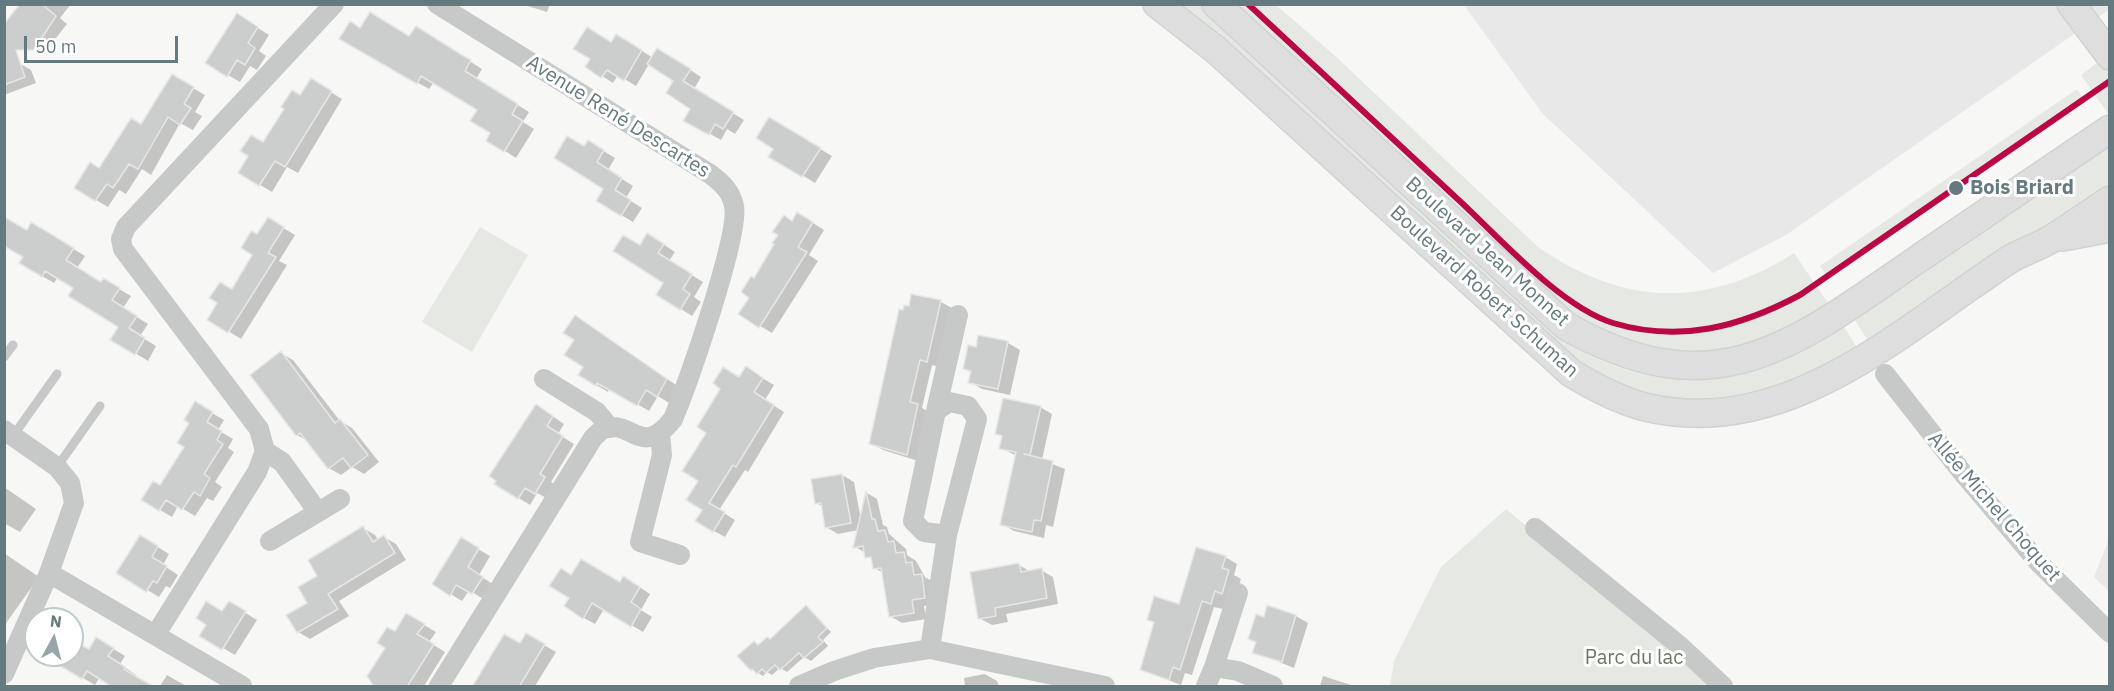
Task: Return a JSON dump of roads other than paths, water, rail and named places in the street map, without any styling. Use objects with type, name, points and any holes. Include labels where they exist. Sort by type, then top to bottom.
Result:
[{"type":"main road","name":"Boulevard Robert Schuman","points":[[1156,4],[1216,50],[1570,373],[1606,393],[1645,407],[1684,413],[1716,413],[1745,410],[1786,399],[1871,355],[2011,259],[2050,239],[2109,200]]},
{"type":"main road","name":"Boulevard Jean Monnet","points":[[1216,4],[1566,326],[1601,345],[1638,359],[1689,366],[1755,357],[1782,347],[1842,312],[2109,129]]},
{"type":"main road","points":[[2072,4],[2109,56]]},
{"type":"main road","name":"Boulevard Robert Schuman","points":[[2050,239],[2109,228]]},
{"type":"street","points":[[156,634],[257,472],[265,451],[259,429],[123,249],[121,239],[126,227],[334,4]]},
{"type":"street","name":"Avenue René Descartes","points":[[438,5],[710,174],[724,185],[731,196],[735,220],[728,253],[682,400],[674,420],[660,433]]},
{"type":"street","points":[[947,535],[924,532],[912,521],[958,315]]},
{"type":"street","name":"Allée Michel Choquet","points":[[1885,374],[1962,472],[2040,564],[2109,633]]},
{"type":"street","points":[[544,379],[597,412],[610,428]]},
{"type":"street","points":[[930,649],[947,535],[976,418],[968,406],[949,402],[936,411]]},
{"type":"street","points":[[439,687],[593,438],[604,429],[617,428],[642,438],[660,433],[662,455],[640,542],[680,555]]},
{"type":"street","points":[[4,674],[49,573],[74,503],[70,483],[57,467],[9,433]]},
{"type":"street","points":[[265,451],[282,462],[318,512]]},
{"type":"street","points":[[270,541],[340,499]]},
{"type":"street","points":[[1535,528],[1680,646],[1723,687]]},
{"type":"street","points":[[49,573],[156,634],[242,687]]},
{"type":"street","points":[[1206,687],[1238,593]]},
{"type":"street","points":[[799,687],[834,671],[874,658],[930,649],[1069,683],[1105,687]]},
{"type":"street","points":[[1214,666],[1238,671],[1273,687]]},
{"type":"lane","points":[[4,357],[13,345]]},
{"type":"lane","points":[[9,433],[57,374]]},
{"type":"lane","points":[[57,467],[100,406]]},
{"type":"place","name":"Bois Briard","points":[[1956,188]]},
{"type":"park label","name":"Parc du lac","points":[[1634,658]]}]
